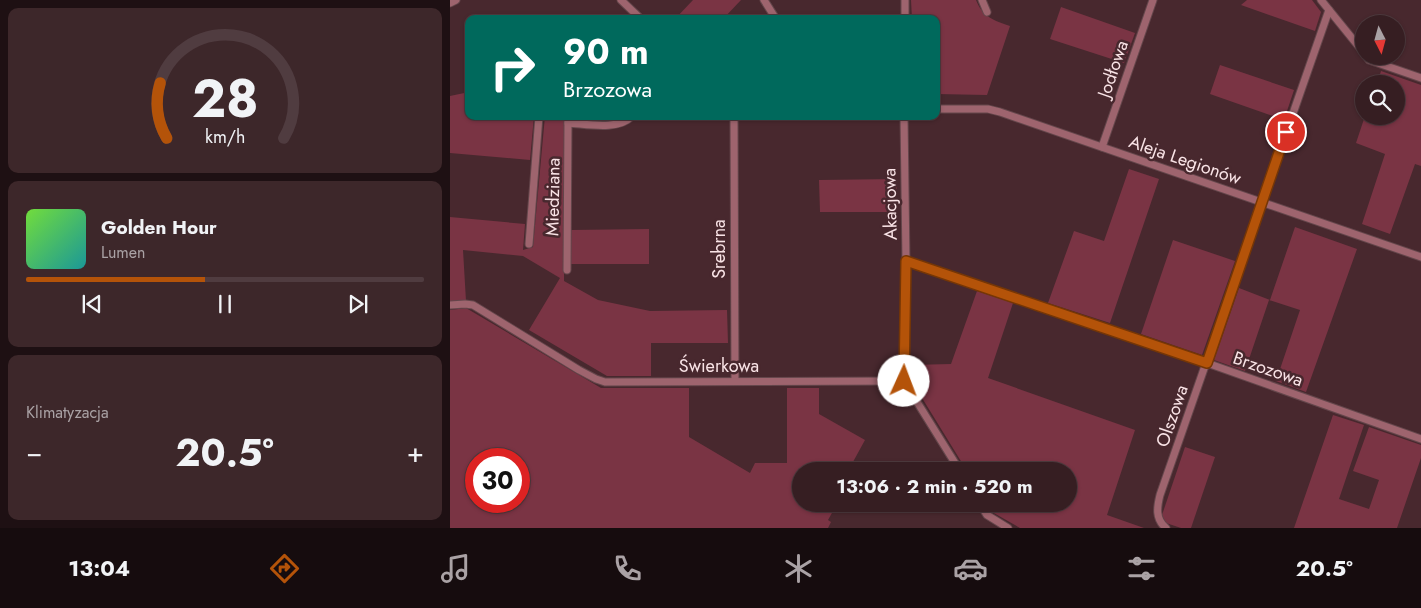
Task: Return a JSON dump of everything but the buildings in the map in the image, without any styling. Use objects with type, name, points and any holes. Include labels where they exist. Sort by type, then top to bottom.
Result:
[{"type":"street","points":[[450,3],[456,0]]},
{"type":"street","points":[[621,0],[637,15]]},
{"type":"street","points":[[764,0],[773,15]]},
{"type":"street","points":[[905,0],[905,15]]},
{"type":"street","points":[[982,0],[987,12]]},
{"type":"street","name":"Jodłowa","points":[[1102,147],[1153,0]]},
{"type":"street","points":[[1321,0],[1355,42]]},
{"type":"street","name":"Olszowa","points":[[1166,528],[1160,523],[1157,511],[1160,495],[1329,10]]},
{"type":"street","points":[[1383,65],[1421,78]]},
{"type":"street","name":"Aleja Legionów","points":[[940,109],[995,110],[1421,257]]},
{"type":"street","name":"Miedziana","points":[[530,244],[539,120]]},
{"type":"street","name":"Miedziana","points":[[567,270],[568,120],[610,124],[628,120]]},
{"type":"street","name":"Srebrna","points":[[734,120],[734,381]]},
{"type":"street","name":"Akacjowa","points":[[904,120],[906,261],[904,381]]},
{"type":"street","name":"Brzozowa","points":[[906,261],[1207,363],[1421,439]]},
{"type":"street","name":"Świerkowa","points":[[450,305],[465,304],[474,306],[571,365],[605,382],[904,381]]},
{"type":"street","points":[[904,381],[954,462]]},
{"type":"street","points":[[985,512],[1008,528]]},
{"type":"shaded area","points":[[693,0],[741,0],[727,15],[679,15]]},
{"type":"shaded area","points":[[911,0],[976,0],[985,14],[1010,26],[987,95],[940,94],[940,15],[912,15]]},
{"type":"shaded area","points":[[1247,0],[1312,0],[1321,12],[1315,31],[1241,5]]},
{"type":"shaded area","points":[[1061,7],[1135,33],[1124,63],[1050,39]]},
{"type":"shaded area","points":[[1220,65],[1294,90],[1284,120],[1210,94]]},
{"type":"shaded area","points":[[1381,71],[1392,75],[1380,75]]},
{"type":"shaded area","points":[[1405,79],[1421,85],[1421,166],[1415,164],[1390,234],[1362,224],[1385,154],[1356,143],[1362,125],[1405,125]]},
{"type":"shaded area","points":[[465,93],[465,120],[534,120],[530,160],[450,153],[450,96]]},
{"type":"shaded area","points":[[545,120],[564,120],[564,281],[598,300],[650,311],[727,310],[728,343],[651,343],[651,376],[607,376],[529,330],[560,278],[523,256],[463,250],[466,301],[450,302],[450,217],[525,224],[523,250],[533,247]]},
{"type":"shaded area","points":[[1129,169],[1159,179],[1110,323],[1048,303],[1074,231],[1104,241]]},
{"type":"shaded area","points":[[897,179],[897,212],[820,212],[819,180]]},
{"type":"shaded area","points":[[1295,227],[1357,249],[1306,392],[1276,381],[1300,310],[1269,300],[1245,371],[1214,360],[1239,288],[1270,300]]},
{"type":"shaded area","points":[[649,229],[649,264],[571,264],[571,230]]},
{"type":"shaded area","points":[[1173,240],[1235,261],[1202,355],[1141,334]]},
{"type":"shaded area","points":[[977,291],[1013,303],[988,378],[1135,430],[1107,515],[1144,528],[1020,528],[992,512],[1077,512],[1077,462],[961,462],[911,380],[911,365],[951,364]]},
{"type":"shaded area","points":[[466,308],[601,388],[689,388],[689,437],[750,473],[755,463],[787,463],[787,388],[819,388],[819,414],[865,440],[853,462],[792,462],[792,512],[832,512],[828,520],[831,522],[828,528],[450,528],[450,310]]},
{"type":"shaded area","points":[[1333,415],[1364,425],[1339,499],[1369,509],[1379,480],[1353,471],[1369,427],[1421,445],[1421,458],[1397,528],[1294,528]]},
{"type":"shaded area","points":[[1185,447],[1215,457],[1191,528],[1181,528],[1166,523],[1162,515]]},
{"type":"route","points":[[904,381],[906,261],[1207,363],[1286,132]]}]
